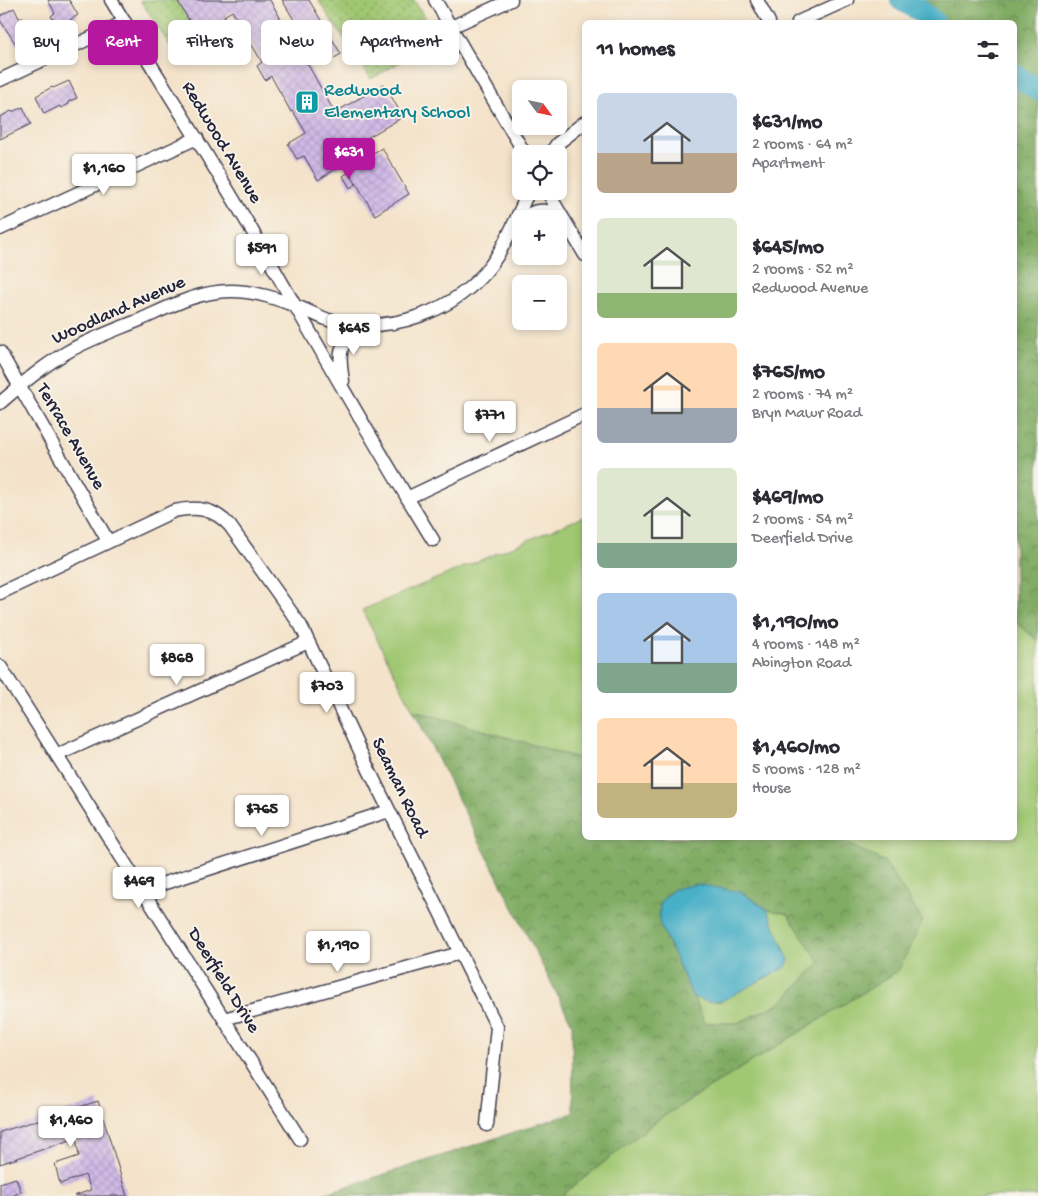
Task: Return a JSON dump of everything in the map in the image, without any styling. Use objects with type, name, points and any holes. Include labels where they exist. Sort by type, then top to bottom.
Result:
[{"type":"street","name":"Redwood Avenue","points":[[111,0],[124,20]]},
{"type":"street","points":[[435,0],[447,20]]},
{"type":"street","points":[[459,23],[511,0]]},
{"type":"street","points":[[757,0],[768,20]]},
{"type":"street","points":[[802,20],[847,0]]},
{"type":"street","points":[[0,80],[88,39]]},
{"type":"street","points":[[459,41],[520,145]]},
{"type":"street","name":"Redwood Avenue","points":[[152,65],[261,246],[293,305],[433,540]]},
{"type":"street","points":[[556,145],[582,124]]},
{"type":"street","points":[[0,229],[197,138]]},
{"type":"street","points":[[567,224],[582,249]]},
{"type":"street","name":"Woodland Avenue","points":[[0,403],[47,365],[71,350],[182,301],[208,292],[258,293],[330,320],[351,324],[387,324],[421,316],[437,310],[468,290],[492,264],[512,226]]},
{"type":"street","points":[[344,388],[339,360],[342,345],[353,333],[369,324]]},
{"type":"street","name":"Terrace Avenue","points":[[0,352],[108,541]]},
{"type":"street","points":[[407,498],[582,415]]},
{"type":"street","name":"Seaman Road","points":[[0,593],[174,511],[189,507],[209,510],[230,526],[301,626],[389,811],[497,1028],[487,1125]]},
{"type":"street","points":[[57,755],[308,642]]},
{"type":"street","name":"Deerfield Drive","points":[[0,666],[300,1139]]},
{"type":"street","points":[[143,890],[389,811]]},
{"type":"street","points":[[224,1019],[460,953]]},
{"type":"green space","points":[[140,0],[216,0],[228,20],[168,20],[168,42],[158,27],[158,20],[153,20]]},
{"type":"green space","points":[[318,0],[414,0],[426,20],[342,20],[342,36]]},
{"type":"green space","points":[[906,0],[1038,0],[1038,641],[1017,623],[1017,20],[921,20]]},
{"type":"green space","points":[[362,65],[395,65],[371,79]]},
{"type":"green space","points":[[582,517],[582,759],[413,710],[362,610]]},
{"type":"green space","points":[[1017,623],[1038,641],[1038,1196],[561,1196],[659,1119],[898,971],[885,862],[839,840],[1017,840]]},
{"type":"green space","points":[[413,710],[582,759],[582,840],[839,840],[885,862],[923,921],[898,971],[659,1119],[561,1196],[317,1196],[573,1113],[572,1024]],"holes":[[[741,892],[767,909],[788,914],[820,963],[782,1002],[738,1023],[705,1023],[659,922]]]},
{"type":"green space","points":[[767,909],[788,914],[820,962],[782,1002],[738,1023],[705,1023],[693,997],[708,1002],[784,947]]},
{"type":"water","points":[[696,884],[741,892],[767,909],[789,960],[786,967],[722,1001],[708,1002],[693,997],[659,922],[660,902],[674,889]]},
{"type":"building","points":[[48,0],[69,0],[78,15],[70,20],[54,20],[51,16],[55,13]]},
{"type":"building","name":"Redwood Elementary School","points":[[177,0],[270,0],[281,20],[261,20],[261,60],[251,43],[251,20],[237,20],[232,11],[224,16],[227,20],[189,20]]},
{"type":"building","name":"Redwood Elementary School","points":[[282,0],[309,0],[321,20],[294,20]]},
{"type":"building","points":[[14,8],[19,18],[21,16],[23,20],[15,20],[15,43],[0,20],[0,16]]},
{"type":"building","name":"Redwood Elementary School","points":[[332,39],[341,54],[332,59]]},
{"type":"building","name":"Redwood Elementary School","points":[[261,63],[261,65],[308,65],[336,115],[340,113],[339,110],[384,84],[403,117],[360,142],[368,156],[382,148],[409,194],[375,215],[347,168],[352,165],[349,161],[318,180],[304,156],[297,159],[288,144],[306,133],[293,111],[291,112],[271,76],[265,80],[257,66]]},
{"type":"building","points":[[69,81],[77,98],[61,108],[60,106],[44,114],[36,96],[52,87]]},
{"type":"building","points":[[23,107],[31,124],[0,139],[0,117]]},
{"type":"building","points":[[349,172],[356,184],[350,188],[343,176]]},
{"type":"building","points":[[98,1101],[127,1196],[74,1196],[91,1190],[85,1175],[60,1184],[55,1164],[79,1156],[76,1138],[0,1164],[0,1132]]},
{"type":"building","points":[[16,1178],[21,1192],[12,1196],[0,1196],[0,1183]]},
{"type":"waterway","points":[[901,0],[921,11],[932,20]]},
{"type":"waterway","points":[[1017,76],[1038,90]]},
{"type":"place","name":"Redwood Elementary School","points":[[307,102]]}]
